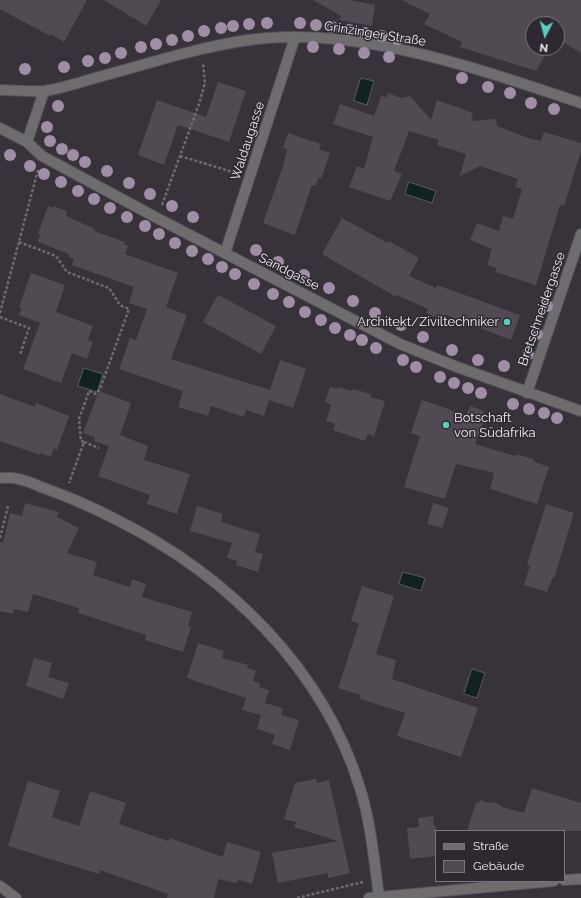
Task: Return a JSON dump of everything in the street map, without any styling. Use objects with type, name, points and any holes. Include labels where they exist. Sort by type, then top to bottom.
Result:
[{"type":"street","name":"Grinzinger Straße","points":[[0,90],[44,91],[202,48],[243,40],[295,37],[356,42],[446,60],[581,103]]},
{"type":"street","name":"Waldaugasse","points":[[225,253],[295,37]]},
{"type":"street","points":[[27,142],[44,91]]},
{"type":"street","name":"Sandgasse","points":[[0,128],[27,142],[42,156],[157,218],[400,344],[456,367],[581,411]]},
{"type":"street","name":"Bretschneidergasse","points":[[527,393],[581,234]]},
{"type":"street","points":[[0,478],[18,478],[64,495],[150,536],[227,593],[260,623],[287,653],[312,685],[346,750],[360,788],[379,896]]},
{"type":"street","points":[[565,880],[581,879]]},
{"type":"street","points":[[369,898],[542,882]]},
{"type":"street","points":[[0,886],[16,898]]},
{"type":"path","points":[[157,218],[205,84],[202,48]]},
{"type":"path","points":[[0,313],[42,156]]},
{"type":"path","points":[[180,156],[250,178]]},
{"type":"path","points":[[19,242],[56,256],[67,272],[109,288],[120,305],[129,309],[100,389],[96,394],[89,391],[79,419],[81,441],[99,448]]},
{"type":"path","points":[[0,317],[29,328],[20,355]]},
{"type":"path","points":[[64,495],[84,442]]},
{"type":"path","points":[[0,538],[8,506]]},
{"type":"path","points":[[297,898],[343,886],[377,880]]},
{"type":"shaded area","points":[[361,78],[374,81],[367,105],[354,101]]},
{"type":"shaded area","points":[[409,182],[436,191],[432,203],[405,194]]},
{"type":"shaded area","points":[[84,368],[103,374],[97,392],[78,386]]},
{"type":"shaded area","points":[[403,572],[425,578],[421,591],[399,584]]},
{"type":"shaded area","points":[[472,669],[485,673],[477,698],[464,694]]},
{"type":"building","points":[[0,0],[87,0],[64,42],[0,9]]},
{"type":"building","points":[[104,0],[161,0],[146,26]]},
{"type":"building","points":[[313,0],[349,0],[375,5],[372,26],[339,20],[341,16]]},
{"type":"building","points":[[401,0],[581,0],[581,53],[565,43],[565,16],[525,16],[525,56],[544,56],[536,71],[460,47],[462,42],[424,24],[430,14]]},
{"type":"building","points":[[218,82],[246,91],[229,142],[178,125],[164,165],[138,155],[157,100],[206,117]]},
{"type":"building","points":[[388,93],[401,98],[410,96],[431,120],[437,100],[473,113],[471,121],[496,119],[497,126],[531,139],[541,141],[544,132],[581,143],[581,151],[564,206],[560,205],[536,285],[495,272],[497,268],[487,265],[492,249],[470,240],[477,223],[499,231],[503,216],[513,219],[522,189],[515,187],[518,179],[480,166],[460,176],[466,154],[437,145],[439,140],[409,131],[394,171],[402,174],[390,201],[349,187],[357,166],[364,169],[373,137],[333,124],[340,104],[374,116],[381,96],[387,97]]},
{"type":"building","points":[[288,133],[321,144],[319,149],[330,153],[321,179],[318,178],[316,186],[312,185],[295,235],[263,223],[283,166],[287,149],[283,148]]},
{"type":"building","points":[[48,206],[53,208],[53,206],[67,211],[66,216],[95,229],[94,231],[125,242],[124,244],[128,246],[125,254],[178,273],[166,307],[187,315],[171,359],[270,390],[280,360],[306,369],[293,408],[269,400],[264,416],[246,410],[244,417],[211,406],[208,416],[178,407],[183,391],[119,369],[130,338],[136,340],[147,309],[129,303],[134,287],[72,265],[74,259],[69,257],[69,254],[38,242],[40,235],[38,234]]},
{"type":"building","points":[[342,218],[388,243],[389,241],[419,258],[409,276],[436,288],[437,285],[520,315],[511,340],[446,315],[443,321],[426,313],[428,309],[397,295],[396,297],[322,254]]},
{"type":"building","points":[[31,273],[65,285],[56,312],[93,326],[88,340],[93,342],[87,359],[72,353],[61,383],[23,369],[40,323],[19,315],[22,308],[19,307]]},
{"type":"building","points":[[218,295],[276,326],[261,354],[203,322]]},
{"type":"building","points":[[330,387],[337,389],[337,387],[352,391],[353,389],[371,394],[370,397],[385,401],[374,436],[368,434],[365,441],[333,430],[335,424],[326,421],[331,405],[325,402]]},
{"type":"building","points":[[99,391],[131,403],[120,435],[148,446],[144,460],[190,474],[177,514],[147,504],[150,495],[98,476],[109,446],[94,441],[95,437],[83,433]]},
{"type":"building","points":[[0,394],[35,407],[36,403],[69,416],[57,450],[54,448],[51,457],[40,453],[40,455],[0,441]]},
{"type":"building","points":[[422,400],[466,415],[470,406],[484,411],[480,421],[483,422],[475,444],[515,456],[516,454],[533,459],[535,462],[549,467],[537,504],[490,489],[494,473],[456,464],[445,499],[404,487],[420,436],[411,433]]},
{"type":"building","points":[[25,503],[58,512],[57,517],[79,528],[67,553],[97,562],[93,575],[130,587],[132,579],[146,584],[142,597],[192,612],[188,626],[191,627],[183,652],[145,640],[146,635],[78,613],[79,608],[33,594],[28,612],[14,609],[13,614],[0,611],[0,542],[3,543],[10,513],[22,516]]},
{"type":"building","points":[[433,503],[449,508],[442,528],[427,524]]},
{"type":"building","points":[[546,504],[574,513],[554,578],[553,577],[547,592],[524,585],[530,566],[527,564]]},
{"type":"building","points":[[197,506],[223,514],[221,522],[260,534],[255,552],[263,554],[258,572],[236,565],[237,561],[227,558],[232,543],[190,531]]},
{"type":"building","points":[[362,586],[394,596],[376,654],[396,660],[392,679],[478,708],[461,757],[397,736],[405,713],[360,699],[361,695],[338,688],[359,624],[351,621]]},
{"type":"building","points":[[198,643],[224,651],[222,658],[248,665],[247,668],[256,671],[253,681],[260,683],[259,687],[269,690],[265,703],[283,708],[281,715],[299,720],[290,750],[272,744],[275,735],[257,729],[261,715],[242,710],[246,698],[187,678]]},
{"type":"building","points":[[34,658],[52,663],[48,677],[69,683],[63,699],[26,686]]},
{"type":"building","points":[[316,779],[317,783],[329,780],[350,873],[328,878],[328,873],[278,883],[272,853],[338,841],[294,827],[296,822],[284,819],[295,783]]},
{"type":"building","points":[[28,781],[60,791],[52,817],[79,826],[90,791],[126,803],[119,824],[168,841],[170,838],[223,857],[227,842],[261,852],[252,884],[239,880],[235,883],[218,879],[214,898],[167,898],[168,894],[100,870],[99,874],[8,846]]},
{"type":"building","points":[[532,788],[581,803],[581,831],[467,830],[476,802],[479,803],[480,800],[488,803],[496,802],[502,807],[524,813]]},
{"type":"building","points":[[433,816],[434,826],[436,826],[435,856],[410,859],[407,828],[419,827],[418,818]]},
{"type":"place","name":"Architekt/Ziviltechniker","points":[[507,322]]},
{"type":"place","name":"Botschaft von Südafrika","points":[[446,425]]}]
